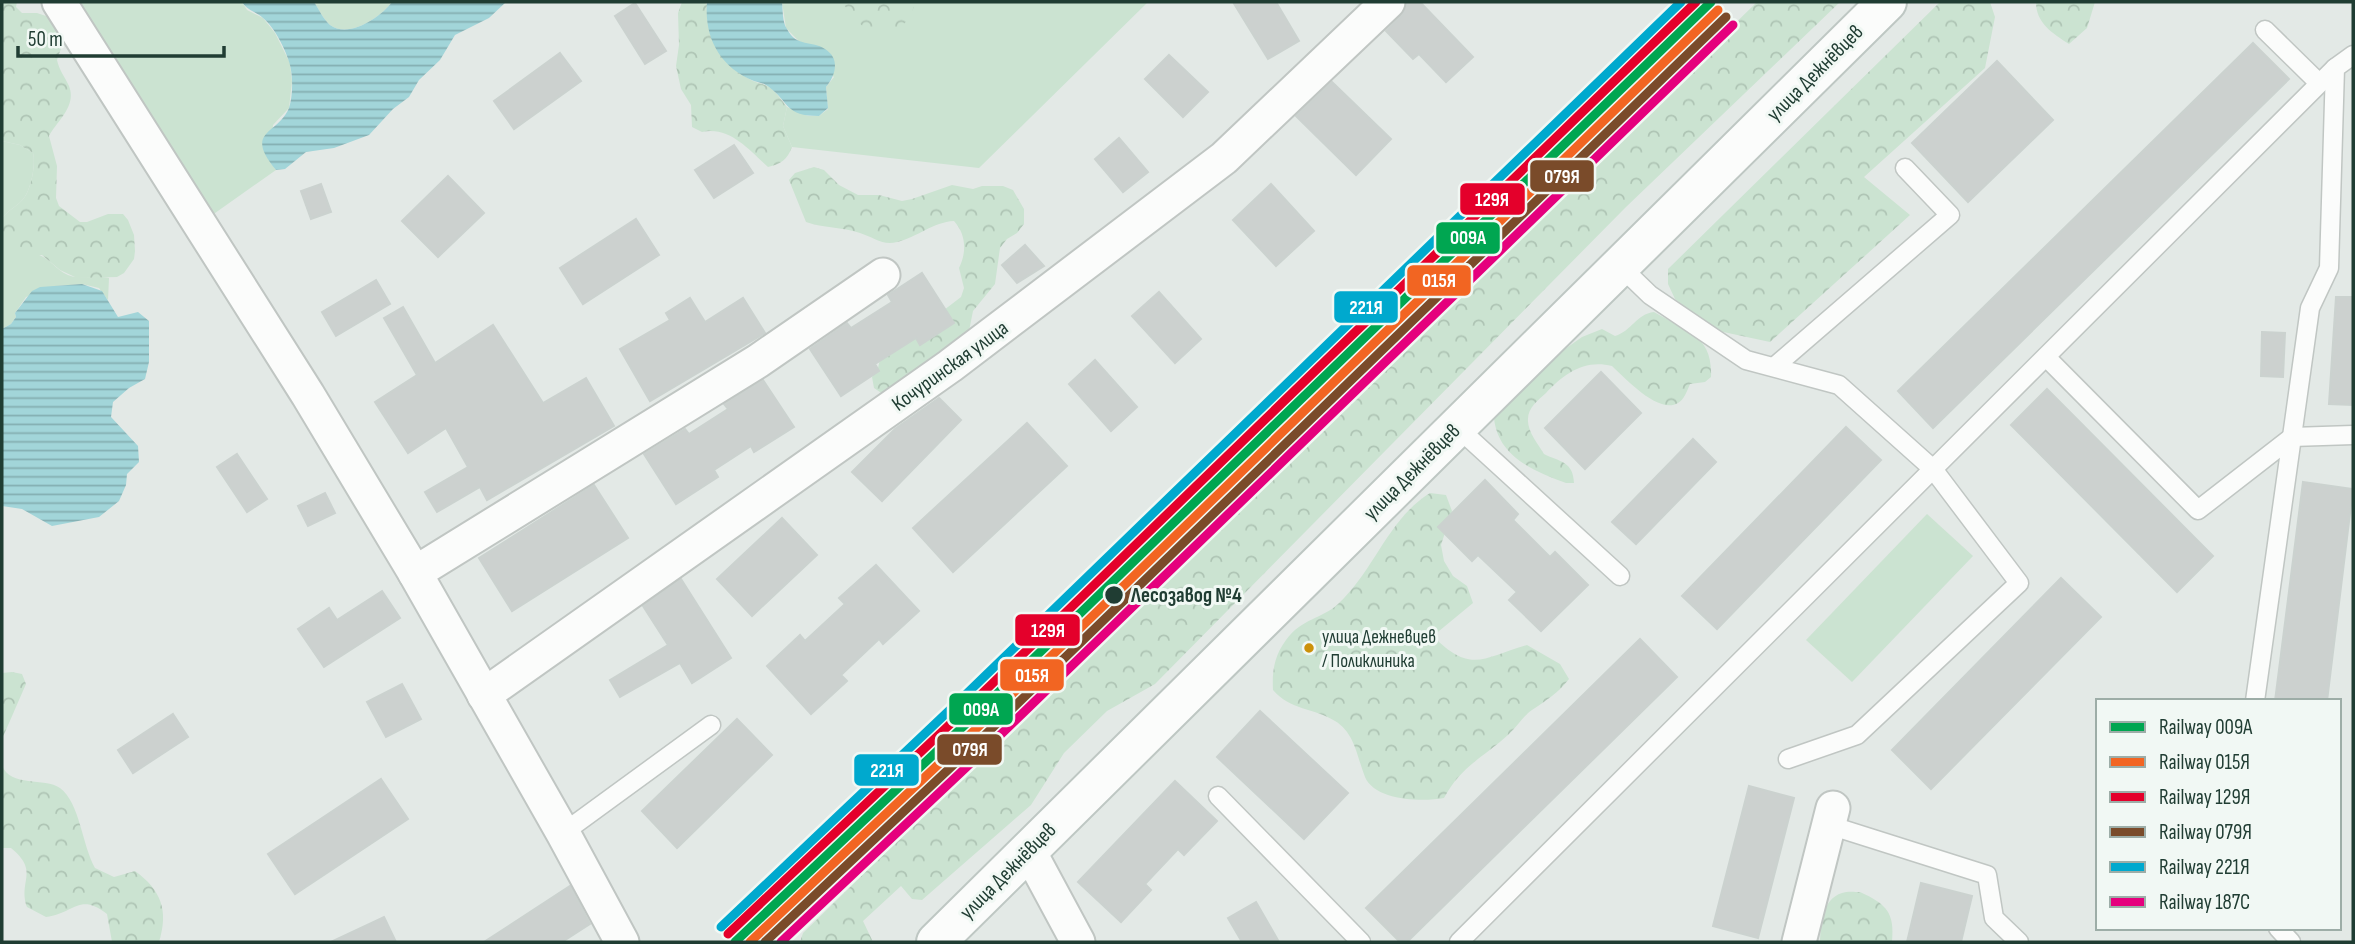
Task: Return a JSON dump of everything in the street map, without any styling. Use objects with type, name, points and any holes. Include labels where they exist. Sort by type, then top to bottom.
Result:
[{"type":"main road","name":"улица Дежнёвцев","points":[[936,942],[1887,2]]},
{"type":"street","points":[[59,2],[308,395],[415,573],[623,942]]},
{"type":"street","name":"Кочуринская улица","points":[[484,695],[968,353],[1214,166],[1388,2]]},
{"type":"street","points":[[415,573],[758,361],[883,275]]},
{"type":"street","points":[[1799,942],[1831,816]]},
{"type":"street","points":[[1029,851],[1078,942]]},
{"type":"lane","points":[[2265,30],[2319,83]]},
{"type":"lane","points":[[1459,942],[2319,83],[2353,55]]},
{"type":"lane","points":[[2255,699],[2309,308],[2329,268],[2335,68]]},
{"type":"lane","points":[[1774,367],[1950,215],[1905,168]]},
{"type":"lane","points":[[1620,266],[1650,295],[1746,360],[1839,385],[1934,469],[2019,583],[1857,735],[1788,759]]},
{"type":"lane","points":[[2046,357],[2198,510],[2291,437],[2353,435]]},
{"type":"lane","points":[[1457,428],[1620,576]]},
{"type":"lane","points":[[563,833],[711,724]]},
{"type":"lane","points":[[1218,796],[1362,942]]},
{"type":"lane","points":[[1831,816],[1987,875],[1994,918],[2020,942]]},
{"type":"green space","points":[[2,2],[17,2],[16,7],[22,13],[37,13],[52,18],[64,40],[57,60],[69,86],[70,100],[65,113],[49,136],[57,166],[56,198],[59,206],[80,222],[108,214],[123,214],[128,220],[134,235],[134,259],[124,273],[117,277],[77,278],[60,270],[42,255],[2,255],[2,218],[27,194],[34,163],[33,153],[20,145],[2,141]]},
{"type":"green space","points":[[79,2],[242,2],[247,10],[263,18],[275,33],[290,63],[292,82],[289,108],[273,125],[270,162],[276,170],[208,218]]},
{"type":"green space","points":[[314,2],[392,2],[373,20],[355,28],[338,29],[330,25]]},
{"type":"green space","points":[[682,2],[707,4],[709,28],[724,59],[742,75],[771,88],[787,107],[783,126],[792,147],[780,163],[768,167],[730,136],[712,131],[702,132],[692,127],[691,105],[681,89],[676,66],[679,45],[678,13]]},
{"type":"green space","points":[[782,2],[1148,2],[979,168],[792,147],[783,126],[787,107],[808,116],[819,116],[828,109],[826,87],[834,77],[786,28]]},
{"type":"green space","points":[[841,2],[915,2],[903,25],[897,30],[882,33],[864,27]]},
{"type":"green space","points":[[1757,2],[1840,2],[1626,207],[1155,684],[1107,711],[1064,753],[1031,805],[922,900],[912,899],[901,886],[863,921],[873,942],[800,942],[803,933]]},
{"type":"green space","points":[[1940,2],[1990,2],[1995,17],[1985,68],[1864,177],[1910,215],[1770,342],[1714,330],[1675,299],[1668,284],[1668,269]]},
{"type":"green space","points":[[2036,2],[2095,2],[2087,28],[2069,44],[2042,22]]},
{"type":"green space","points":[[2,141],[20,145],[33,153],[34,163],[27,194],[2,218]]},
{"type":"green space","points":[[814,167],[824,170],[839,185],[858,195],[879,195],[902,201],[952,185],[973,189],[1003,186],[1013,190],[1024,209],[1024,224],[1000,248],[995,284],[973,311],[968,336],[883,394],[874,388],[872,377],[880,359],[961,297],[964,288],[959,268],[964,250],[963,237],[954,221],[939,224],[892,243],[853,231],[806,222],[789,180],[795,173]]},
{"type":"green space","points":[[33,253],[68,275],[109,278],[108,300],[99,288],[82,284],[56,286],[26,297],[11,324],[2,329],[2,255]]},
{"type":"green space","points":[[1654,312],[1687,330],[1702,343],[1710,363],[1711,377],[1705,382],[1690,384],[1682,400],[1670,405],[1661,404],[1643,394],[1612,366],[1584,366],[1567,374],[1553,386],[1534,404],[1528,419],[1531,433],[1544,454],[1568,466],[1574,483],[1566,483],[1542,473],[1510,453],[1502,443],[1494,418],[1515,390],[1533,380],[1558,354],[1582,337],[1602,329],[1615,336],[1621,334],[1643,316]]},
{"type":"green space","points":[[1430,493],[1446,495],[1452,511],[1441,545],[1444,561],[1453,576],[1467,586],[1473,603],[1433,636],[1458,656],[1478,660],[1527,645],[1560,664],[1569,679],[1458,777],[1444,798],[1424,800],[1389,795],[1370,785],[1351,739],[1342,726],[1280,697],[1273,690],[1273,677],[1279,652],[1286,640],[1299,627],[1338,604],[1351,591],[1403,517]]},
{"type":"green space","points":[[1927,514],[1973,556],[1852,682],[1806,640]]},
{"type":"green space","points":[[2,673],[22,674],[26,684],[2,739]]},
{"type":"green space","points":[[2,765],[12,777],[54,785],[67,795],[95,868],[114,877],[135,871],[144,878],[157,893],[163,910],[159,942],[112,942],[107,914],[90,905],[83,904],[46,917],[27,907],[27,876],[24,864],[11,848],[2,848]]},
{"type":"green space","points":[[1844,892],[1860,892],[1887,910],[1892,923],[1892,942],[1820,942],[1824,913],[1830,901]]},
{"type":"water","points":[[242,2],[314,2],[330,25],[346,29],[373,20],[392,2],[506,2],[489,18],[455,35],[440,60],[419,80],[409,97],[393,109],[369,135],[334,148],[306,152],[285,169],[276,170],[267,157],[263,140],[289,108],[292,92],[291,70],[283,46],[272,27]]},
{"type":"water","points":[[707,2],[782,2],[784,23],[791,35],[800,41],[820,46],[833,58],[834,73],[826,87],[828,108],[819,116],[800,114],[789,108],[767,86],[732,68],[723,59],[712,39],[708,28]]},
{"type":"water","points":[[82,284],[102,291],[118,317],[138,312],[149,321],[149,362],[145,379],[113,402],[111,417],[138,446],[139,462],[127,474],[126,485],[119,501],[99,517],[52,526],[22,509],[2,506],[2,329],[11,324],[16,317],[15,313],[32,291],[40,287]]},
{"type":"building","points":[[1233,2],[1276,2],[1299,41],[1268,59]]},
{"type":"building","points":[[1407,2],[1420,2],[1473,57],[1446,82],[1419,54],[1413,59],[1386,31],[1402,15]]},
{"type":"building","points":[[635,3],[666,51],[645,64],[615,16]]},
{"type":"building","points":[[2253,43],[2289,79],[1933,428],[1898,391]]},
{"type":"building","points":[[560,53],[581,81],[514,129],[494,101]]},
{"type":"building","points":[[1169,55],[1208,92],[1183,117],[1145,79]]},
{"type":"building","points":[[1997,61],[2053,120],[1968,202],[1912,143]]},
{"type":"building","points":[[1332,82],[1391,139],[1356,175],[1296,116]]},
{"type":"building","points":[[1119,138],[1148,172],[1123,192],[1095,159]]},
{"type":"building","points":[[734,145],[753,173],[714,198],[695,170]]},
{"type":"building","points":[[448,176],[484,213],[438,257],[402,221]]},
{"type":"building","points":[[321,184],[331,212],[311,219],[301,191]]},
{"type":"building","points":[[1271,184],[1314,231],[1276,266],[1233,220]]},
{"type":"building","points":[[636,219],[659,255],[583,304],[560,268]]},
{"type":"building","points":[[1025,245],[1044,266],[1017,283],[1002,265]]},
{"type":"building","points":[[922,273],[954,323],[920,345],[916,338],[875,364],[879,371],[841,396],[810,349],[847,323],[851,328],[892,302],[888,295]]},
{"type":"building","points":[[376,280],[390,304],[336,336],[322,312]]},
{"type":"building","points":[[1159,292],[1201,339],[1175,363],[1132,316]]},
{"type":"building","points":[[2336,297],[2353,297],[2353,405],[2329,404]]},
{"type":"building","points":[[690,298],[705,322],[743,298],[765,333],[650,401],[620,349],[670,320],[666,313]]},
{"type":"building","points":[[403,307],[435,363],[493,325],[543,403],[586,378],[614,426],[487,500],[480,487],[437,512],[425,492],[468,467],[446,428],[408,453],[375,402],[417,375],[384,318]]},
{"type":"building","points":[[2262,332],[2285,333],[2283,377],[2261,376]]},
{"type":"building","points":[[1095,360],[1137,407],[1111,431],[1069,384]]},
{"type":"building","points":[[1601,372],[1641,413],[1585,469],[1545,428]]},
{"type":"building","points":[[763,380],[794,427],[754,452],[751,446],[714,470],[718,477],[676,504],[644,454],[685,429],[689,434],[728,409],[724,404]]},
{"type":"building","points":[[2047,389],[2213,556],[2177,592],[2011,425]]},
{"type":"building","points":[[939,398],[961,420],[882,501],[852,472],[895,429]]},
{"type":"building","points":[[1027,423],[1067,466],[953,572],[913,528]]},
{"type":"building","points":[[1846,427],[1881,460],[1717,629],[1682,596]]},
{"type":"building","points":[[1693,439],[1716,462],[1636,544],[1612,522]]},
{"type":"building","points":[[237,454],[267,499],[247,512],[217,467]]},
{"type":"building","points":[[1485,480],[1518,514],[1513,520],[1550,557],[1555,552],[1588,585],[1541,631],[1509,600],[1517,592],[1478,555],[1472,561],[1438,527]]},
{"type":"building","points":[[2303,482],[2353,489],[2327,699],[2275,699]]},
{"type":"building","points":[[594,485],[628,538],[512,611],[479,558]]},
{"type":"building","points":[[325,493],[335,513],[308,526],[298,506]]},
{"type":"building","points":[[782,518],[817,555],[752,616],[717,579]]},
{"type":"building","points":[[876,565],[919,611],[883,644],[879,639],[841,675],[847,681],[811,714],[767,666],[800,635],[805,641],[845,604],[839,598]]},
{"type":"building","points":[[2061,578],[2101,617],[1931,789],[1892,750]]},
{"type":"building","points":[[681,579],[731,658],[692,683],[680,663],[620,697],[610,680],[668,645],[643,606]]},
{"type":"building","points":[[382,591],[400,618],[324,667],[298,629],[329,608],[337,620]]},
{"type":"building","points":[[1640,639],[1677,677],[1407,942],[1400,942],[1366,908]]},
{"type":"building","points":[[402,684],[421,719],[386,737],[367,702]]},
{"type":"building","points":[[1260,711],[1348,793],[1304,839],[1217,757]]},
{"type":"building","points":[[173,714],[188,737],[133,773],[118,750]]},
{"type":"building","points":[[737,719],[772,755],[677,848],[642,811]]},
{"type":"building","points":[[381,779],[408,819],[295,894],[268,854]]},
{"type":"building","points":[[1175,781],[1217,821],[1184,855],[1178,849],[1145,884],[1151,890],[1121,922],[1078,882]]},
{"type":"building","points":[[1749,786],[1794,798],[1758,938],[1713,926]]},
{"type":"building","points":[[1921,883],[1972,896],[1961,942],[1907,942]]},
{"type":"building","points":[[570,886],[590,924],[562,942],[484,942]]},
{"type":"building","points":[[1256,902],[1279,942],[1242,942],[1228,918]]},
{"type":"building","points":[[384,917],[396,942],[331,942]]},
{"type":"rail line","name":"221Я","points":[[721,927],[955,705],[1681,2]]},
{"type":"rail line","name":"129Я","points":[[728,934],[963,712],[1696,2]]},
{"type":"rail line","name":"009А","points":[[735,942],[970,720],[1711,2]]},
{"type":"rail line","name":"015Я","points":[[750,942],[977,728],[1718,10]]},
{"type":"rail line","name":"079Я","points":[[765,942],[985,735],[1726,17]]},
{"type":"rail line","name":"187С","points":[[781,942],[992,743],[1733,25]]},
{"type":"place","name":"Лесозавод №4","points":[[1114,595]]},
{"type":"place","name":"улица Дежневцев / Поликлиника","points":[[1309,648]]}]
